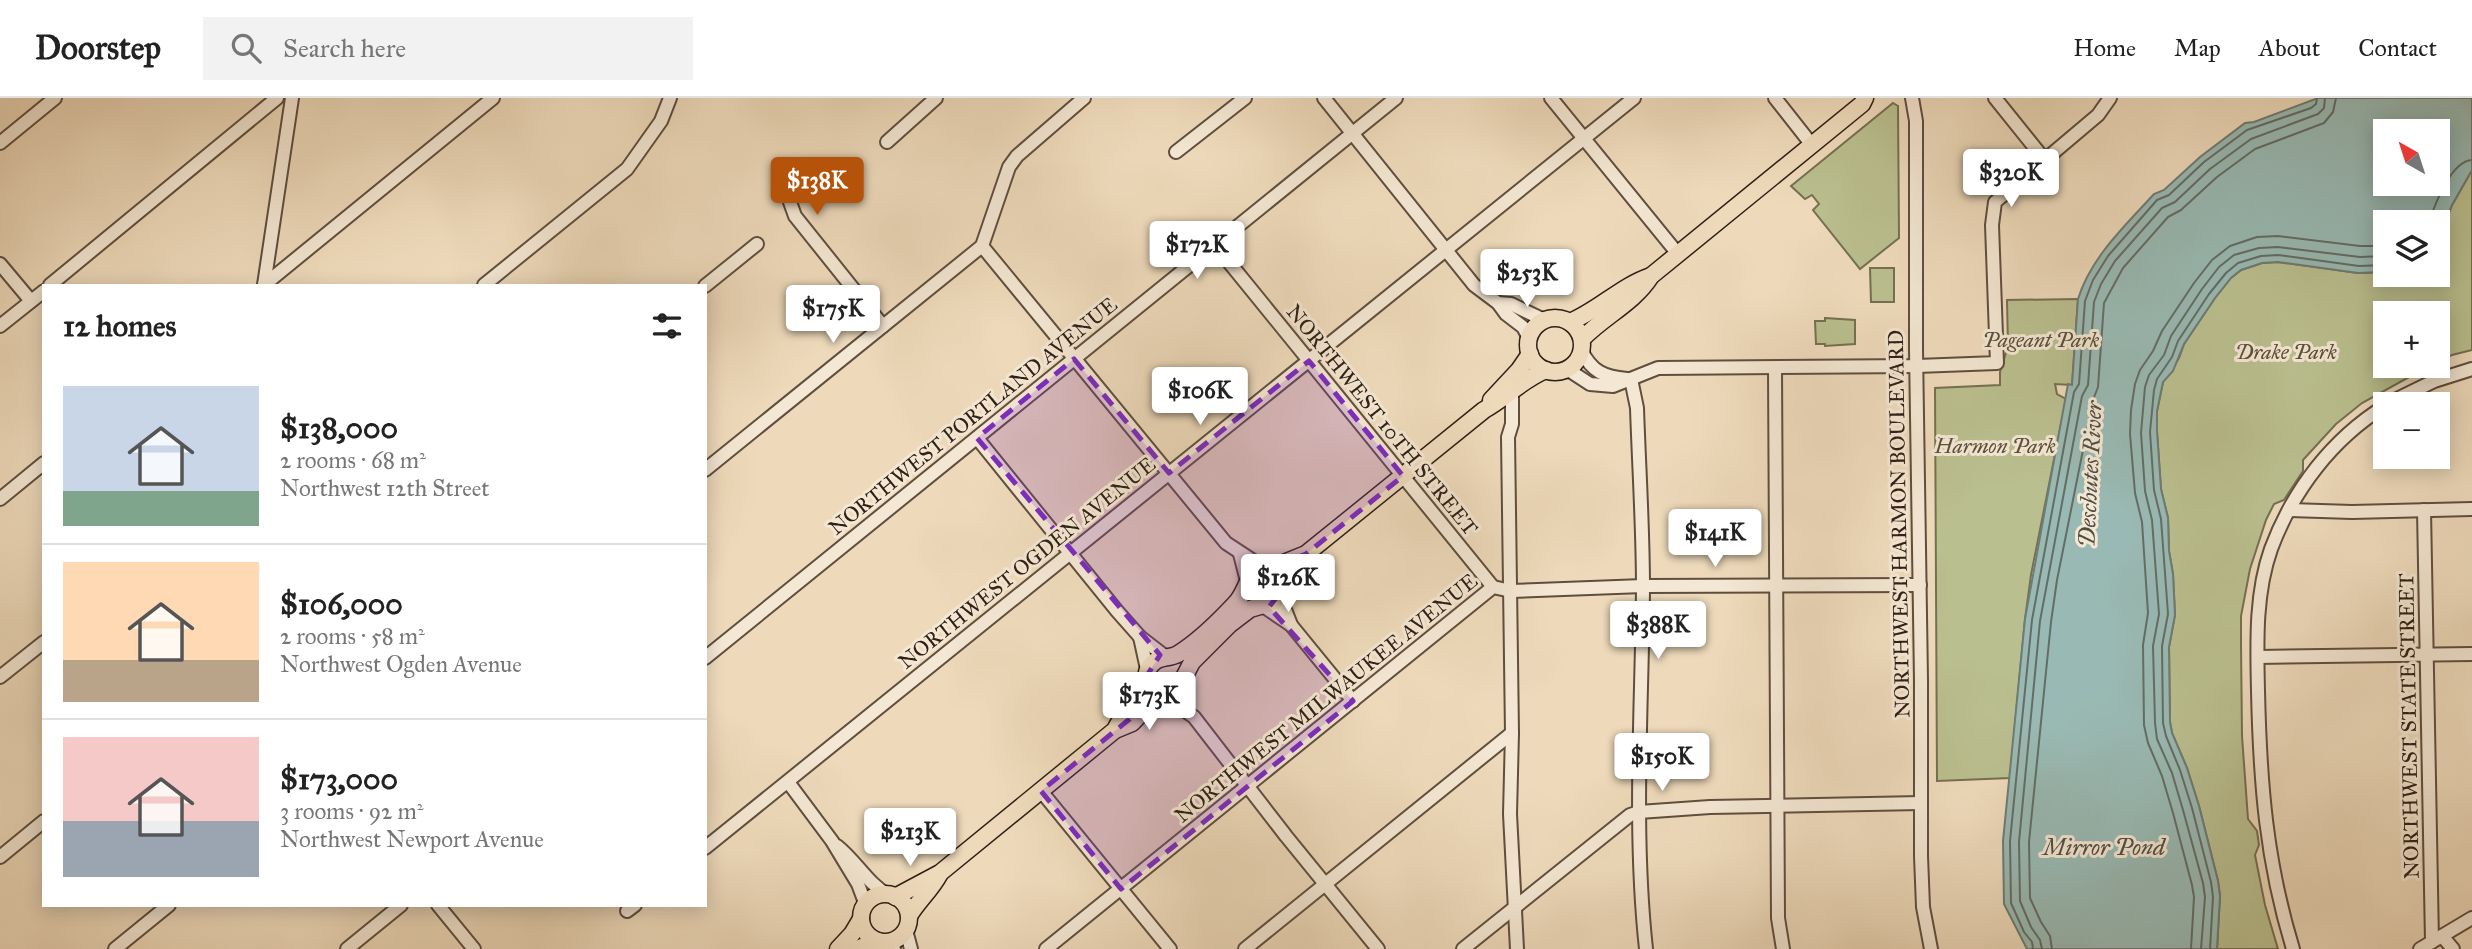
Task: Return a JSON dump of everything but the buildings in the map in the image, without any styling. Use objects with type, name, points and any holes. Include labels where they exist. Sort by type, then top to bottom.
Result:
[{"type":"main road","points":[[1530,346],[1537,365],[1559,371],[1567,369],[1576,361],[1582,345],[1595,325],[1642,290],[1651,276],[1868,100]]},
{"type":"main road","points":[[1484,410],[1496,392],[1518,370],[1530,346],[1533,329],[1544,320],[1553,318],[1570,322],[1588,315],[1634,281],[1651,276]]},
{"type":"main road","points":[[1570,322],[1579,333],[1582,345]]},
{"type":"main road","points":[[838,949],[852,934],[862,913],[874,897],[892,896],[940,873],[1115,730],[1132,723],[1152,702],[1174,691],[1192,662],[1214,638],[1250,610],[1274,602],[1306,554],[1484,410],[1546,369]]},
{"type":"main road","points":[[1115,730],[1121,716],[1137,698],[1146,673],[1155,660],[1181,651],[1208,629],[1234,605],[1253,573],[1306,554]]},
{"type":"main road","points":[[1266,569],[1278,576],[1281,589]]},
{"type":"main road","points":[[1146,673],[1152,689],[1163,695]]},
{"type":"main road","points":[[857,949],[885,944],[901,935],[920,898],[934,886],[940,873]]},
{"type":"main road","points":[[892,896],[906,908],[908,919]]},
{"type":"main road","points":[[862,913],[865,932],[885,944]]},
{"type":"street","points":[[0,143],[55,98]]},
{"type":"street","points":[[51,284],[277,98]]},
{"type":"street","points":[[264,284],[292,98]]},
{"type":"street","points":[[265,284],[492,98]]},
{"type":"street","points":[[485,284],[627,169],[662,121],[670,98]]},
{"type":"street","points":[[887,142],[936,98]]},
{"type":"street","points":[[707,468],[982,246],[1009,167],[1017,156],[1084,98]]},
{"type":"street","points":[[1176,152],[1245,98]]},
{"type":"street","points":[[1324,98],[1474,285],[1499,303],[1506,314],[1523,327],[1530,346]]},
{"type":"street","name":"NORTHWEST PORTLAND AVENUE","points":[[707,656],[1396,98]]},
{"type":"street","points":[[1551,98],[1678,254]]},
{"type":"street","name":"NORTHWEST OGDEN AVENUE","points":[[707,846],[1634,98]]},
{"type":"street","points":[[1774,98],[1812,145]]},
{"type":"street","name":"NORTHWEST HARMON BOULEVARD","points":[[1912,98],[1916,121],[1923,907],[1931,949]]},
{"type":"street","points":[[1995,98],[2044,159]]},
{"type":"street","points":[[1567,369],[1590,384],[1613,386],[1658,368],[1997,363],[1992,225],[1995,202],[2098,115],[2110,98]]},
{"type":"street","points":[[790,202],[795,216],[883,326]]},
{"type":"street","points":[[707,284],[757,244]]},
{"type":"street","name":"NORTHWEST 10TH STREET","points":[[1215,245],[1493,587]]},
{"type":"street","points":[[982,246],[1226,543],[1266,569]]},
{"type":"street","points":[[0,264],[31,301]]},
{"type":"street","points":[[0,326],[42,292]]},
{"type":"street","points":[[1499,303],[1511,304],[1544,320]]},
{"type":"street","points":[[1582,345],[1587,361],[1599,373],[1631,379]]},
{"type":"street","points":[[1775,368],[1778,918],[1783,949]]},
{"type":"street","points":[[2412,392],[2434,381],[2472,369]]},
{"type":"street","points":[[1631,379],[1637,408],[1643,586],[1639,812],[1640,897],[1646,949]]},
{"type":"street","points":[[1513,392],[1512,425],[1507,437],[1511,591],[1510,814],[1517,949]]},
{"type":"street","points":[[2293,949],[2277,889],[2261,788],[2258,622],[2262,587],[2271,550],[2290,510],[2321,461],[2373,414]]},
{"type":"street","points":[[977,438],[1140,637],[1169,657]]},
{"type":"street","points":[[0,499],[42,465]]},
{"type":"street","points":[[2290,510],[2472,509]]},
{"type":"street","name":"NORTHWEST STATE STREET","points":[[2424,510],[2437,939]]},
{"type":"street","points":[[1240,554],[1246,585]]},
{"type":"street","name":"NORTHWEST MILWAUKEE AVENUE","points":[[1045,949],[1493,587],[1511,591],[1643,586],[1920,585]]},
{"type":"street","points":[[1281,589],[1291,625],[1353,701]]},
{"type":"street","points":[[1261,606],[1291,625]]},
{"type":"street","points":[[1140,637],[1146,673]]},
{"type":"street","points":[[0,677],[42,644]]},
{"type":"street","points":[[2258,657],[2472,654]]},
{"type":"street","points":[[1185,676],[1187,711]]},
{"type":"street","points":[[1163,695],[1187,711],[1378,949]]},
{"type":"street","points":[[1245,949],[1512,733]]},
{"type":"street","points":[[788,782],[832,841],[858,884],[864,900],[862,913]]},
{"type":"street","points":[[1041,792],[1170,949]]},
{"type":"street","points":[[1463,949],[1609,831],[1639,812],[1710,807],[1921,803]]},
{"type":"street","points":[[0,857],[42,823]]},
{"type":"street","points":[[832,841],[852,858],[879,890],[892,896]]},
{"type":"street","points":[[115,949],[167,907]]},
{"type":"street","points":[[346,949],[398,907]]},
{"type":"street","points":[[440,907],[474,949]]},
{"type":"street","points":[[2420,949],[2472,918]]},
{"type":"street","points":[[908,919],[907,934],[911,949]]},
{"type":"street","points":[[2437,939],[2453,949]]},
{"type":"highlighted area","points":[[1074,359],[1169,473],[1309,361],[1403,476],[1306,554],[1273,567],[1282,590],[1269,607],[1353,701],[1121,889],[1041,791],[1158,696],[1146,677],[1160,655],[977,438]]},
{"type":"green space","points":[[1893,103],[1898,106],[1899,238],[1860,269],[1813,210],[1819,204],[1812,195],[1805,199],[1791,186]]},
{"type":"green space","name":"Drake Park","points":[[2472,170],[2472,350],[2450,356],[2450,301],[2373,301],[2373,378],[2407,378],[2382,392],[2373,392],[2373,397],[2336,424],[2303,460],[2303,471],[2284,500],[2274,504],[2266,520],[2250,569],[2241,616],[2242,736],[2248,819],[2257,831],[2259,845],[2255,855],[2265,905],[2278,949],[2217,949],[2220,896],[2218,881],[2199,806],[2170,722],[2169,647],[2175,615],[2168,518],[2161,489],[2157,432],[2157,411],[2163,382],[2179,358],[2184,344],[2231,278],[2241,270],[2262,263],[2278,262],[2358,273],[2373,272],[2373,287],[2450,287],[2452,205]]},
{"type":"green space","points":[[1870,268],[1894,268],[1894,302],[1871,302]]},
{"type":"green space","name":"Harmon Park","points":[[2078,299],[2072,385],[2055,384],[2057,394],[2066,399],[2031,575],[2010,778],[1937,781],[1935,388],[2000,385],[2000,372],[2008,346],[2007,300]]},
{"type":"green space","points":[[1825,318],[1855,320],[1855,344],[1816,344],[1815,321],[1825,321]]},
{"type":"water","name":"Mirror Pond","points":[[2318,98],[2472,98],[2472,170],[2450,210],[2373,210],[2373,272],[2358,273],[2278,262],[2262,263],[2241,270],[2215,298],[2184,344],[2173,371],[2163,382],[2157,411],[2157,431],[2161,489],[2168,518],[2175,615],[2169,647],[2170,722],[2199,806],[2218,881],[2220,896],[2217,949],[2027,949],[2004,904],[2003,841],[2025,619],[2068,384],[2072,385],[2078,299],[2100,256],[2154,194],[2164,190],[2200,157],[2245,123]]},
{"type":"park label","name":"Pageant Park","points":[[2041,340]]},
{"type":"water label","name":"Deschutes River","points":[[2090,474]]}]
